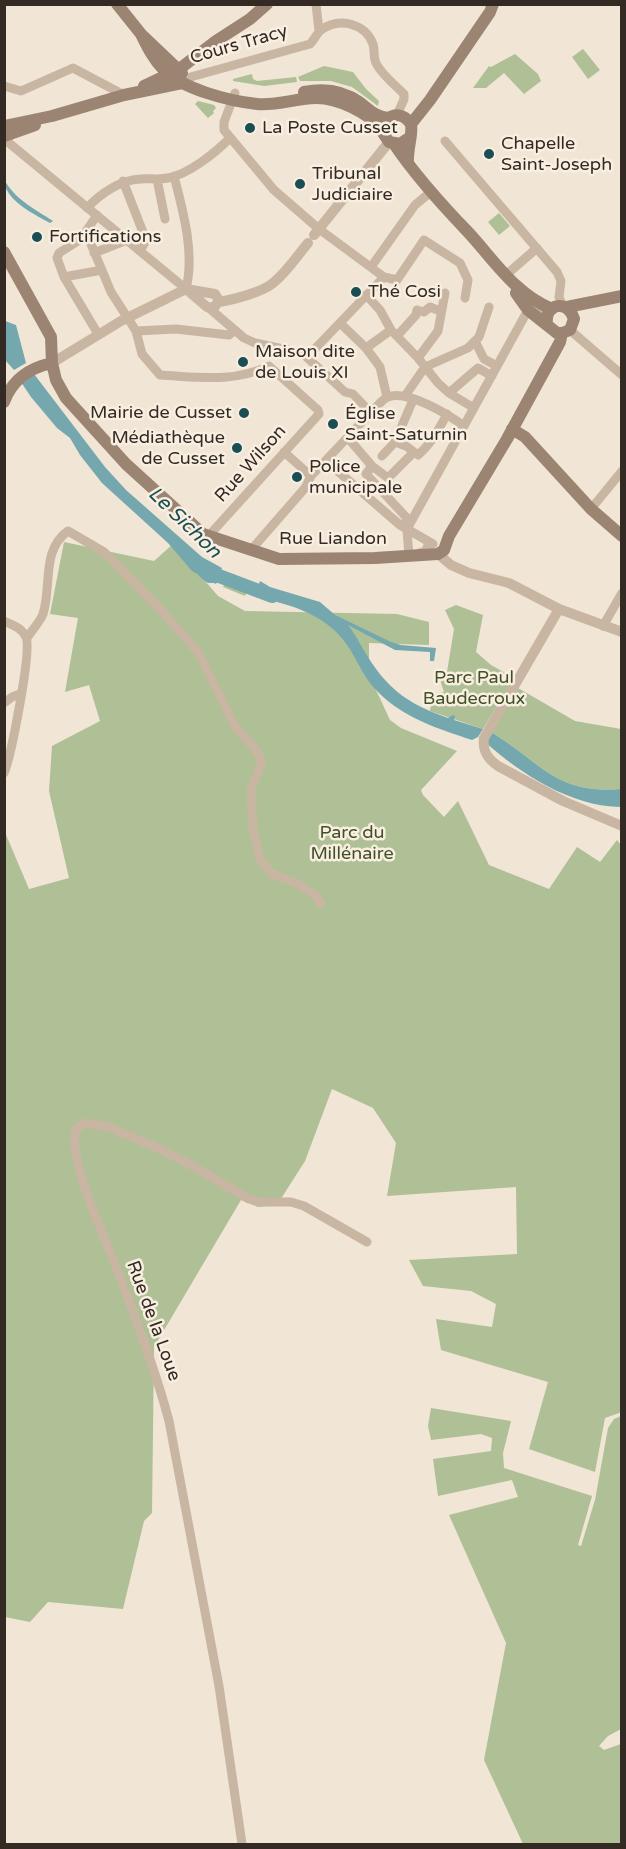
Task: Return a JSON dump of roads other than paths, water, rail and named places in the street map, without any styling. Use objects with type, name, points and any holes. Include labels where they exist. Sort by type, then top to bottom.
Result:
[{"type":"main road","points":[[117,4],[179,76]]},
{"type":"main road","points":[[5,131],[19,132],[52,116],[179,76],[216,41],[250,19],[267,4]]},
{"type":"main road","points":[[411,124],[430,100],[490,12],[493,4]]},
{"type":"main road","points":[[141,34],[155,60],[156,85]]},
{"type":"main road","points":[[155,60],[179,76]]},
{"type":"main road","name":"Cours Tracy","points":[[179,76],[196,89],[233,100],[258,104],[317,98],[333,101],[367,116],[389,120]]},
{"type":"main road","name":"Cours Tracy","points":[[233,100],[279,96],[319,89],[347,95],[376,116],[389,120]]},
{"type":"main road","points":[[408,163],[411,124],[408,119],[389,120],[385,138],[392,143],[408,163],[432,190],[457,214],[468,232],[506,275],[536,302],[572,312],[561,327],[555,339],[554,352],[512,429],[449,536],[434,547]]},
{"type":"main road","points":[[392,143],[400,144],[409,138]]},
{"type":"main road","name":"Rue Liandon","points":[[4,252],[51,337],[56,380],[66,398],[126,464],[203,534],[279,559],[409,556],[434,547]]},
{"type":"main road","points":[[506,275],[528,310],[561,327]]},
{"type":"main road","points":[[561,327],[546,319],[558,308],[621,296]]},
{"type":"main road","points":[[561,327],[582,311],[621,296]]},
{"type":"main road","points":[[4,402],[11,380],[37,364],[55,358]]},
{"type":"main road","points":[[512,429],[525,437],[591,509],[621,536]]},
{"type":"street","points":[[316,4],[319,31]]},
{"type":"street","name":"Cours Tracy","points":[[179,76],[310,44],[319,31],[344,22],[361,29],[368,35],[376,63],[404,94],[404,99],[389,120]]},
{"type":"street","points":[[4,86],[21,91],[73,69],[124,95]]},
{"type":"street","points":[[233,100],[223,127],[314,236],[371,267],[384,278],[397,280],[424,240],[460,264],[468,280],[465,298]]},
{"type":"street","points":[[5,131],[9,143],[186,289],[214,301],[247,294],[274,283],[392,143]]},
{"type":"street","points":[[87,208],[123,182],[174,176],[204,161],[230,138]]},
{"type":"street","points":[[407,529],[528,310],[558,308],[561,281],[537,248],[446,141]]},
{"type":"street","points":[[55,358],[186,289],[189,278],[186,234],[174,176]]},
{"type":"street","points":[[157,179],[165,219]]},
{"type":"street","points":[[123,182],[146,240],[140,251]]},
{"type":"street","points":[[371,267],[415,205],[432,190]]},
{"type":"street","points":[[97,215],[81,239],[59,253],[57,262],[98,334]]},
{"type":"street","points":[[86,232],[111,291],[136,331],[142,354],[160,375],[232,378],[255,373],[269,366],[273,347]]},
{"type":"street","points":[[94,253],[127,240]]},
{"type":"street","points":[[506,275],[537,248]]},
{"type":"street","points":[[64,277],[102,270]]},
{"type":"street","points":[[307,357],[384,278]]},
{"type":"street","points":[[418,358],[438,331],[445,293]]},
{"type":"street","points":[[366,295],[380,309],[394,333],[449,393],[474,408]]},
{"type":"street","points":[[214,301],[225,321],[244,338],[255,343],[302,353],[345,392],[353,394],[370,412]]},
{"type":"street","points":[[366,348],[394,333],[416,315],[417,310],[424,312],[430,307],[440,311]]},
{"type":"street","points":[[382,456],[394,442],[409,398],[425,367],[468,348],[479,337],[489,307]]},
{"type":"street","points":[[341,324],[366,348],[380,367],[387,397]]},
{"type":"street","points":[[561,327],[621,375]]},
{"type":"street","points":[[136,331],[176,329],[229,335],[235,330]]},
{"type":"street","points":[[474,341],[484,359],[497,366]]},
{"type":"street","name":"Rue Wilson","points":[[211,537],[213,531],[319,414],[318,410],[269,366]]},
{"type":"street","points":[[449,393],[478,368],[492,376]]},
{"type":"street","points":[[251,550],[305,488],[311,477],[370,412],[387,397],[409,398],[447,414],[464,426]]},
{"type":"street","points":[[394,442],[406,446],[418,455],[435,436],[447,414]]},
{"type":"street","points":[[348,438],[372,466],[388,478],[410,456]]},
{"type":"street","points":[[284,453],[311,477]]},
{"type":"street","points":[[326,461],[375,504],[434,547],[451,565],[469,573],[509,583],[559,609],[621,632]]},
{"type":"street","points":[[372,466],[366,474],[406,517],[409,556]]},
{"type":"street","points":[[591,509],[621,471]]},
{"type":"street","points":[[27,638],[42,616],[48,585],[49,560],[60,537],[68,531],[104,552],[198,652],[236,728],[255,749],[262,762],[251,790],[253,829],[260,859],[271,873],[298,884],[315,895],[321,904]]},
{"type":"street","points":[[603,626],[621,593]]},
{"type":"street","points":[[559,609],[484,738],[484,751],[498,766],[563,801],[621,826]]},
{"type":"street","points":[[4,621],[22,630],[27,638],[27,655],[4,773]]},
{"type":"street","points":[[4,703],[20,694]]},
{"type":"street","name":"Rue de la Loue","points":[[242,1845],[219,1686],[169,1421],[158,1379],[82,1178],[74,1138],[76,1129],[85,1123],[110,1127],[191,1165],[249,1199],[260,1202],[291,1202],[304,1206],[367,1242]]},
{"type":"water","points":[[4,179],[19,198],[53,221],[50,223],[14,200],[5,187]]},
{"type":"water","points":[[5,321],[16,325],[26,363],[14,370],[5,360]]},
{"type":"water","points":[[34,374],[105,467],[126,490],[202,557],[222,568],[216,584],[192,571],[168,543],[102,483],[70,438],[57,428],[21,382]]},
{"type":"water","points":[[260,581],[270,587],[320,602],[335,615],[391,642],[436,648],[434,661],[430,661],[430,652],[395,650],[348,625],[376,669],[393,688],[423,708],[448,718],[453,715],[454,720],[483,729],[478,737],[472,740],[447,732],[422,722],[389,702],[374,688],[351,651],[332,628],[297,608],[255,597]]},
{"type":"water","points":[[491,732],[564,782],[599,790],[621,789],[621,807],[603,806],[566,795],[531,777],[485,742]]},
{"type":"waterway","name":"Le Sichon","points":[[204,571],[210,576],[219,576],[272,596]]},
{"type":"place","name":"La Poste Cusset","points":[[250,128]]},
{"type":"place","name":"Chapelle Saint-Joseph","points":[[489,154]]},
{"type":"place","name":"Tribunal Judiciaire","points":[[300,184]]},
{"type":"place","name":"Fortifications","points":[[37,237]]},
{"type":"place","name":"Thé Cosi","points":[[356,292]]},
{"type":"place","name":"Maison dite de Louis XI","points":[[243,362]]},
{"type":"place","name":"Mairie de Cusset","points":[[244,413]]},
{"type":"place","name":"Église Saint-Saturnin","points":[[333,424]]},
{"type":"place","name":"Médiathèque de Cusset","points":[[237,448]]},
{"type":"place","name":"Police municipale","points":[[297,477]]},
{"type":"park label","name":"Parc Paul Baudecroux","points":[[474,688]]},
{"type":"park label","name":"Parc du Millénaire","points":[[352,843]]}]
